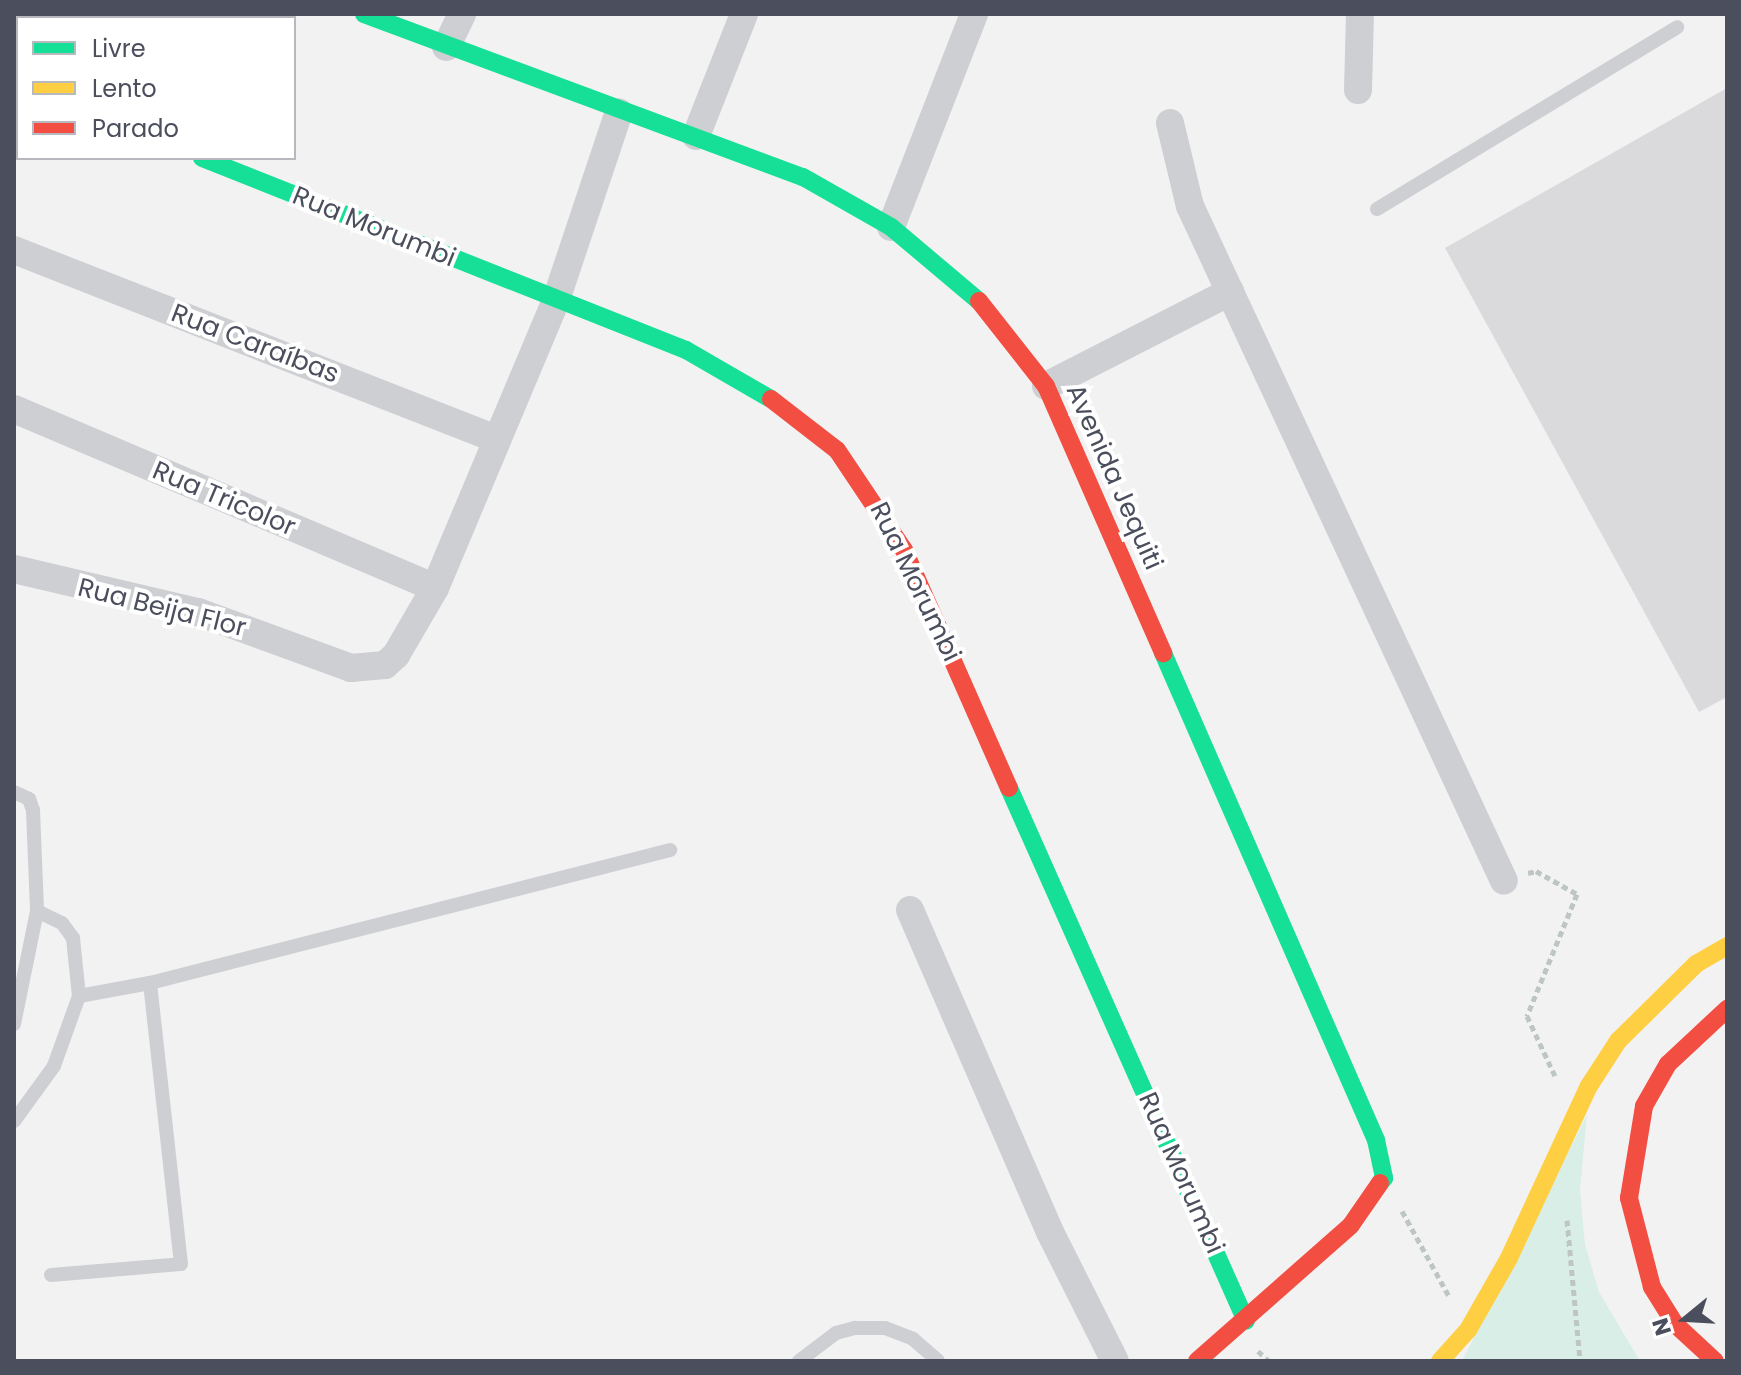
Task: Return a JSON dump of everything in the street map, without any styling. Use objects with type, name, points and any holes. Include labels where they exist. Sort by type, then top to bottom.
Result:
[{"type":"street","name":"Avenida Jequiti","points":[[364,14],[619,112],[696,136],[803,177],[891,227],[972,292],[1046,386],[1376,1140],[1384,1178]]},
{"type":"street","points":[[446,47],[462,14]]},
{"type":"street","points":[[696,136],[744,14]]},
{"type":"street","points":[[891,227],[974,14]]},
{"type":"street","points":[[1358,90],[1360,14]]},
{"type":"street","points":[[435,588],[556,300],[619,112]]},
{"type":"street","points":[[1170,123],[1190,206],[1504,881]]},
{"type":"street","name":"Rua Morumbi","points":[[207,160],[686,350],[753,385],[837,450],[868,488],[904,550],[1006,774],[1246,1321]]},
{"type":"street","name":"Rua Caraíbas","points":[[14,250],[496,439]]},
{"type":"street","points":[[1046,386],[1230,292]]},
{"type":"street","name":"Rua Tricolor","points":[[14,409],[435,588]]},
{"type":"street","name":"Rua Beija Flor","points":[[14,569],[198,612],[351,668],[376,669],[396,655],[435,588]]},
{"type":"street","points":[[910,910],[1050,1232],[1115,1361]]},
{"type":"street","points":[[1440,1361],[1468,1330],[1585,1095],[1618,1041],[1648,1008],[1696,964],[1727,946]]},
{"type":"street","points":[[1715,1361],[1675,1324],[1652,1287],[1639,1252],[1629,1198],[1644,1106],[1668,1064],[1727,1009]]},
{"type":"street","points":[[1197,1361],[1246,1321],[1351,1225],[1384,1178]]},
{"type":"lane","points":[[1377,209],[1677,27]]},
{"type":"lane","points":[[14,792],[29,799],[33,810],[37,911],[14,1024]]},
{"type":"lane","points":[[79,996],[150,983],[670,850]]},
{"type":"lane","points":[[14,1121],[54,1066],[79,996],[73,938],[62,923],[37,911]]},
{"type":"lane","points":[[51,1275],[181,1264],[150,983]]},
{"type":"lane","points":[[799,1361],[836,1333],[885,1328],[913,1339],[938,1361]]},
{"type":"path","points":[[1504,881],[1536,871],[1577,894],[1527,1016],[1557,1080],[1585,1095]]},
{"type":"path","points":[[1384,1178],[1468,1330]]},
{"type":"path","points":[[1544,1181],[1566,1198],[1580,1361]]},
{"type":"path","points":[[1256,1361],[1265,1355]]},
{"type":"shaded area","points":[[1587,1115],[1580,1190],[1585,1244],[1599,1292],[1640,1361],[1462,1361]]},
{"type":"building","points":[[1727,88],[1727,697],[1699,712],[1445,248]]},
{"type":"traffic: fast","points":[[364,14],[803,177],[891,227],[979,301]]},
{"type":"traffic: fast","points":[[207,160],[686,350],[771,399]]},
{"type":"traffic: fast","points":[[1163,653],[1376,1140],[1384,1178],[1380,1183]]},
{"type":"traffic: fast","points":[[1009,788],[1246,1321]]},
{"type":"traffic: slow","points":[[1440,1361],[1468,1330],[1509,1258],[1589,1086],[1618,1041],[1696,964],[1727,946]]},
{"type":"traffic: jam","points":[[979,301],[1046,386],[1163,653]]},
{"type":"traffic: jam","points":[[771,399],[837,450],[904,550],[1009,788]]},
{"type":"traffic: jam","points":[[1715,1361],[1675,1324],[1652,1287],[1629,1198],[1644,1106],[1668,1064],[1727,1009]]},
{"type":"traffic: jam","points":[[1197,1361],[1351,1225],[1380,1183]]}]
